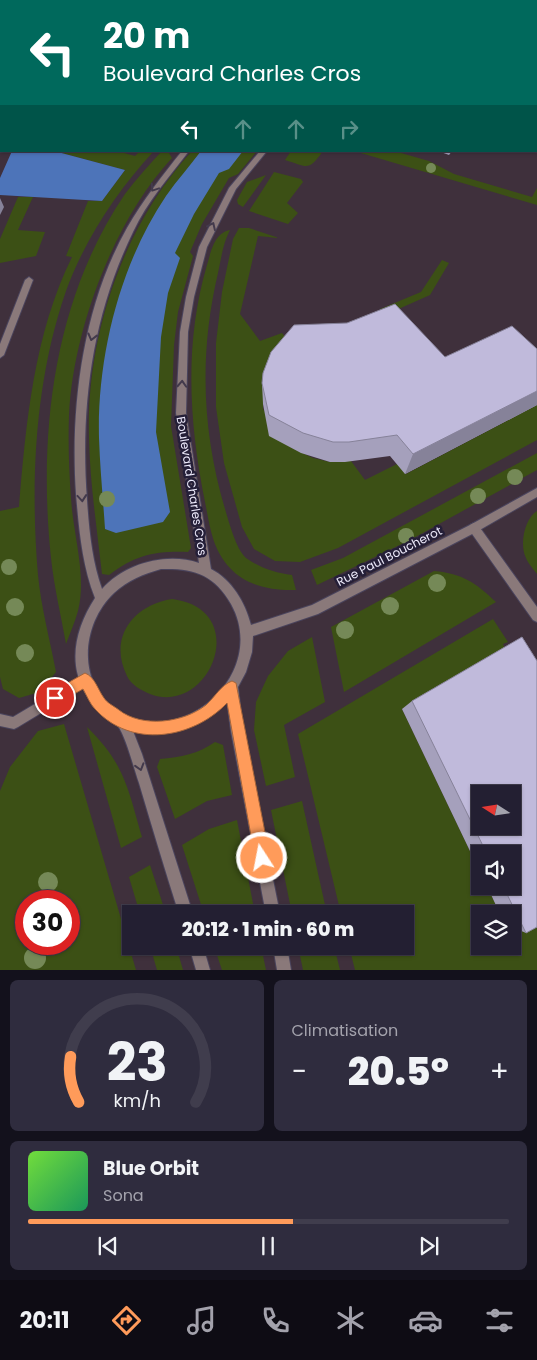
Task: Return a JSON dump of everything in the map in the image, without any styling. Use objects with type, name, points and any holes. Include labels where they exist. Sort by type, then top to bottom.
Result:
[{"type":"street","points":[[101,599],[91,576],[81,494],[79,407],[91,341],[106,287],[121,244],[140,209],[162,177],[185,152]]},
{"type":"street","name":"Boulevard Charles Cros","points":[[206,571],[181,413],[184,332],[190,297],[203,247],[220,210],[233,188],[263,152]]},
{"type":"street","points":[[0,355],[29,280]]},
{"type":"street","name":"Rue Paul Boucherot","points":[[247,632],[314,610],[474,528],[537,492]]},
{"type":"street","points":[[474,528],[537,616]]},
{"type":"street","name":"Boulevard Charles Cros","points":[[162,564],[184,564],[206,571],[226,586],[240,606],[247,632],[244,661],[232,688],[210,710],[182,725],[152,729],[123,722],[100,704],[85,680],[81,652],[86,624],[101,599],[118,581],[139,570],[162,564]]},
{"type":"street","points":[[0,720],[14,723],[85,680]]},
{"type":"street","points":[[232,688],[237,732],[271,905]]},
{"type":"street","points":[[123,722],[136,754],[183,905]]},
{"type":"street","points":[[199,955],[203,970]]},
{"type":"street","points":[[282,955],[284,970]]},
{"type":"shaded area","points":[[0,152],[537,152],[537,970],[0,970]]},
{"type":"green space","points":[[58,152],[121,152],[135,156],[139,152],[153,152],[127,182],[92,234],[66,291],[47,360],[37,432],[35,468],[36,540],[39,587],[56,672],[40,692],[19,698],[3,689],[0,677],[0,511],[19,507],[34,379],[49,317],[59,286],[72,257],[66,256],[88,201],[102,201],[125,170]]},
{"type":"green space","points":[[161,152],[169,153],[172,158],[151,183],[132,212],[115,244],[100,278],[79,348],[72,382],[69,446],[72,512],[79,555],[81,583],[78,611],[66,644],[52,569],[47,511],[50,416],[56,369],[67,323],[81,278],[101,235],[125,194]]},
{"type":"green space","points":[[191,152],[256,152],[238,174],[229,178],[202,224],[190,252],[193,256],[178,312],[174,345],[171,426],[191,548],[188,552],[165,552],[146,556],[128,563],[109,575],[102,574],[92,489],[89,438],[90,399],[94,361],[102,322],[128,248],[146,213]]},
{"type":"green space","points":[[290,152],[322,152],[314,162],[307,166],[285,160]]},
{"type":"green space","points":[[357,152],[398,152],[429,161],[454,174],[532,197],[537,188],[537,205]]},
{"type":"green space","points":[[274,172],[301,179],[303,182],[287,203],[298,213],[288,224],[249,211]]},
{"type":"green space","points":[[266,175],[243,207],[238,204],[237,200],[247,182]]},
{"type":"green space","points":[[18,197],[33,197],[18,230],[45,232],[36,256],[0,263],[0,239]]},
{"type":"green space","points":[[239,228],[249,228],[279,238],[258,236],[240,314],[260,341],[282,333],[313,370],[263,395],[263,409],[292,448],[313,458],[330,462],[351,461],[365,480],[397,464],[406,474],[537,405],[537,440],[338,548],[300,562],[275,561],[254,549],[242,527],[224,463],[216,407],[216,343],[222,292],[233,239]]},
{"type":"green space","points":[[230,230],[221,257],[212,303],[206,363],[208,421],[217,480],[233,535],[242,554],[257,565],[292,575],[296,590],[278,590],[260,586],[236,574],[219,553],[208,520],[195,443],[191,383],[192,353],[200,294],[207,265],[217,239],[220,235]]},
{"type":"green space","points":[[442,260],[449,263],[430,295],[385,315],[380,309],[421,292]]},
{"type":"green space","points":[[537,453],[537,470],[410,540],[317,585],[311,570],[343,558]]},
{"type":"green space","points":[[537,511],[537,574],[527,560],[523,539],[529,519]]},
{"type":"green space","points":[[434,571],[453,574],[468,580],[482,589],[496,602],[344,692],[331,627]]},
{"type":"green space","points":[[172,599],[197,607],[211,621],[216,640],[214,659],[205,677],[190,690],[171,697],[150,694],[134,685],[127,676],[122,662],[121,649],[123,637],[128,626],[136,616],[158,602]]},
{"type":"green space","points":[[493,619],[508,642],[503,644],[505,649],[402,709],[471,853],[471,895],[491,895],[496,905],[471,905],[471,955],[521,955],[521,915],[537,906],[537,970],[355,970],[351,955],[414,955],[414,905],[339,905],[298,734]]},
{"type":"green space","points":[[312,637],[325,702],[284,725],[295,777],[266,786],[254,730],[256,702],[268,676],[288,651]]},
{"type":"green space","points":[[64,724],[122,922],[122,955],[132,955],[136,970],[0,970],[0,791],[10,767],[38,731]]},
{"type":"green space","points":[[87,727],[110,753],[124,778],[142,837],[121,848]]},
{"type":"green space","points":[[215,742],[223,745],[232,795],[207,801],[175,819],[157,767],[160,759],[189,754]]},
{"type":"green space","points":[[302,801],[325,905],[290,905],[271,810]]},
{"type":"green space","points":[[237,820],[253,905],[201,905],[182,845],[209,829]]},
{"type":"green space","points":[[150,865],[163,905],[137,905],[129,877]]},
{"type":"green space","points":[[153,955],[179,955],[183,970],[157,970]]},
{"type":"green space","points":[[217,955],[263,955],[266,970],[222,970]]},
{"type":"green space","points":[[300,955],[336,955],[340,970],[303,970]]},
{"type":"water","points":[[12,152],[58,152],[125,170],[102,201],[0,195],[0,178]]},
{"type":"water","points":[[200,152],[242,152],[229,169],[219,173],[194,214],[175,253],[180,258],[168,293],[161,337],[156,432],[170,512],[163,522],[116,533],[105,529],[99,449],[99,407],[107,343],[114,312],[136,251],[150,223],[175,184]]},
{"type":"building","points":[[395,304],[445,357],[512,326],[537,349],[537,391],[413,454],[397,435],[349,442],[333,442],[303,433],[269,415],[262,383],[263,373],[271,352],[294,325],[347,323]]},
{"type":"building","points":[[522,637],[537,661],[537,927],[526,933],[521,923],[521,905],[512,905],[507,895],[521,895],[521,845],[483,845],[478,835],[521,835],[521,785],[471,785],[471,821],[412,701]]},
{"type":"route","points":[[55,698],[85,680],[100,704],[123,722],[152,729],[182,725],[210,710],[232,688],[237,732],[262,858]]}]
